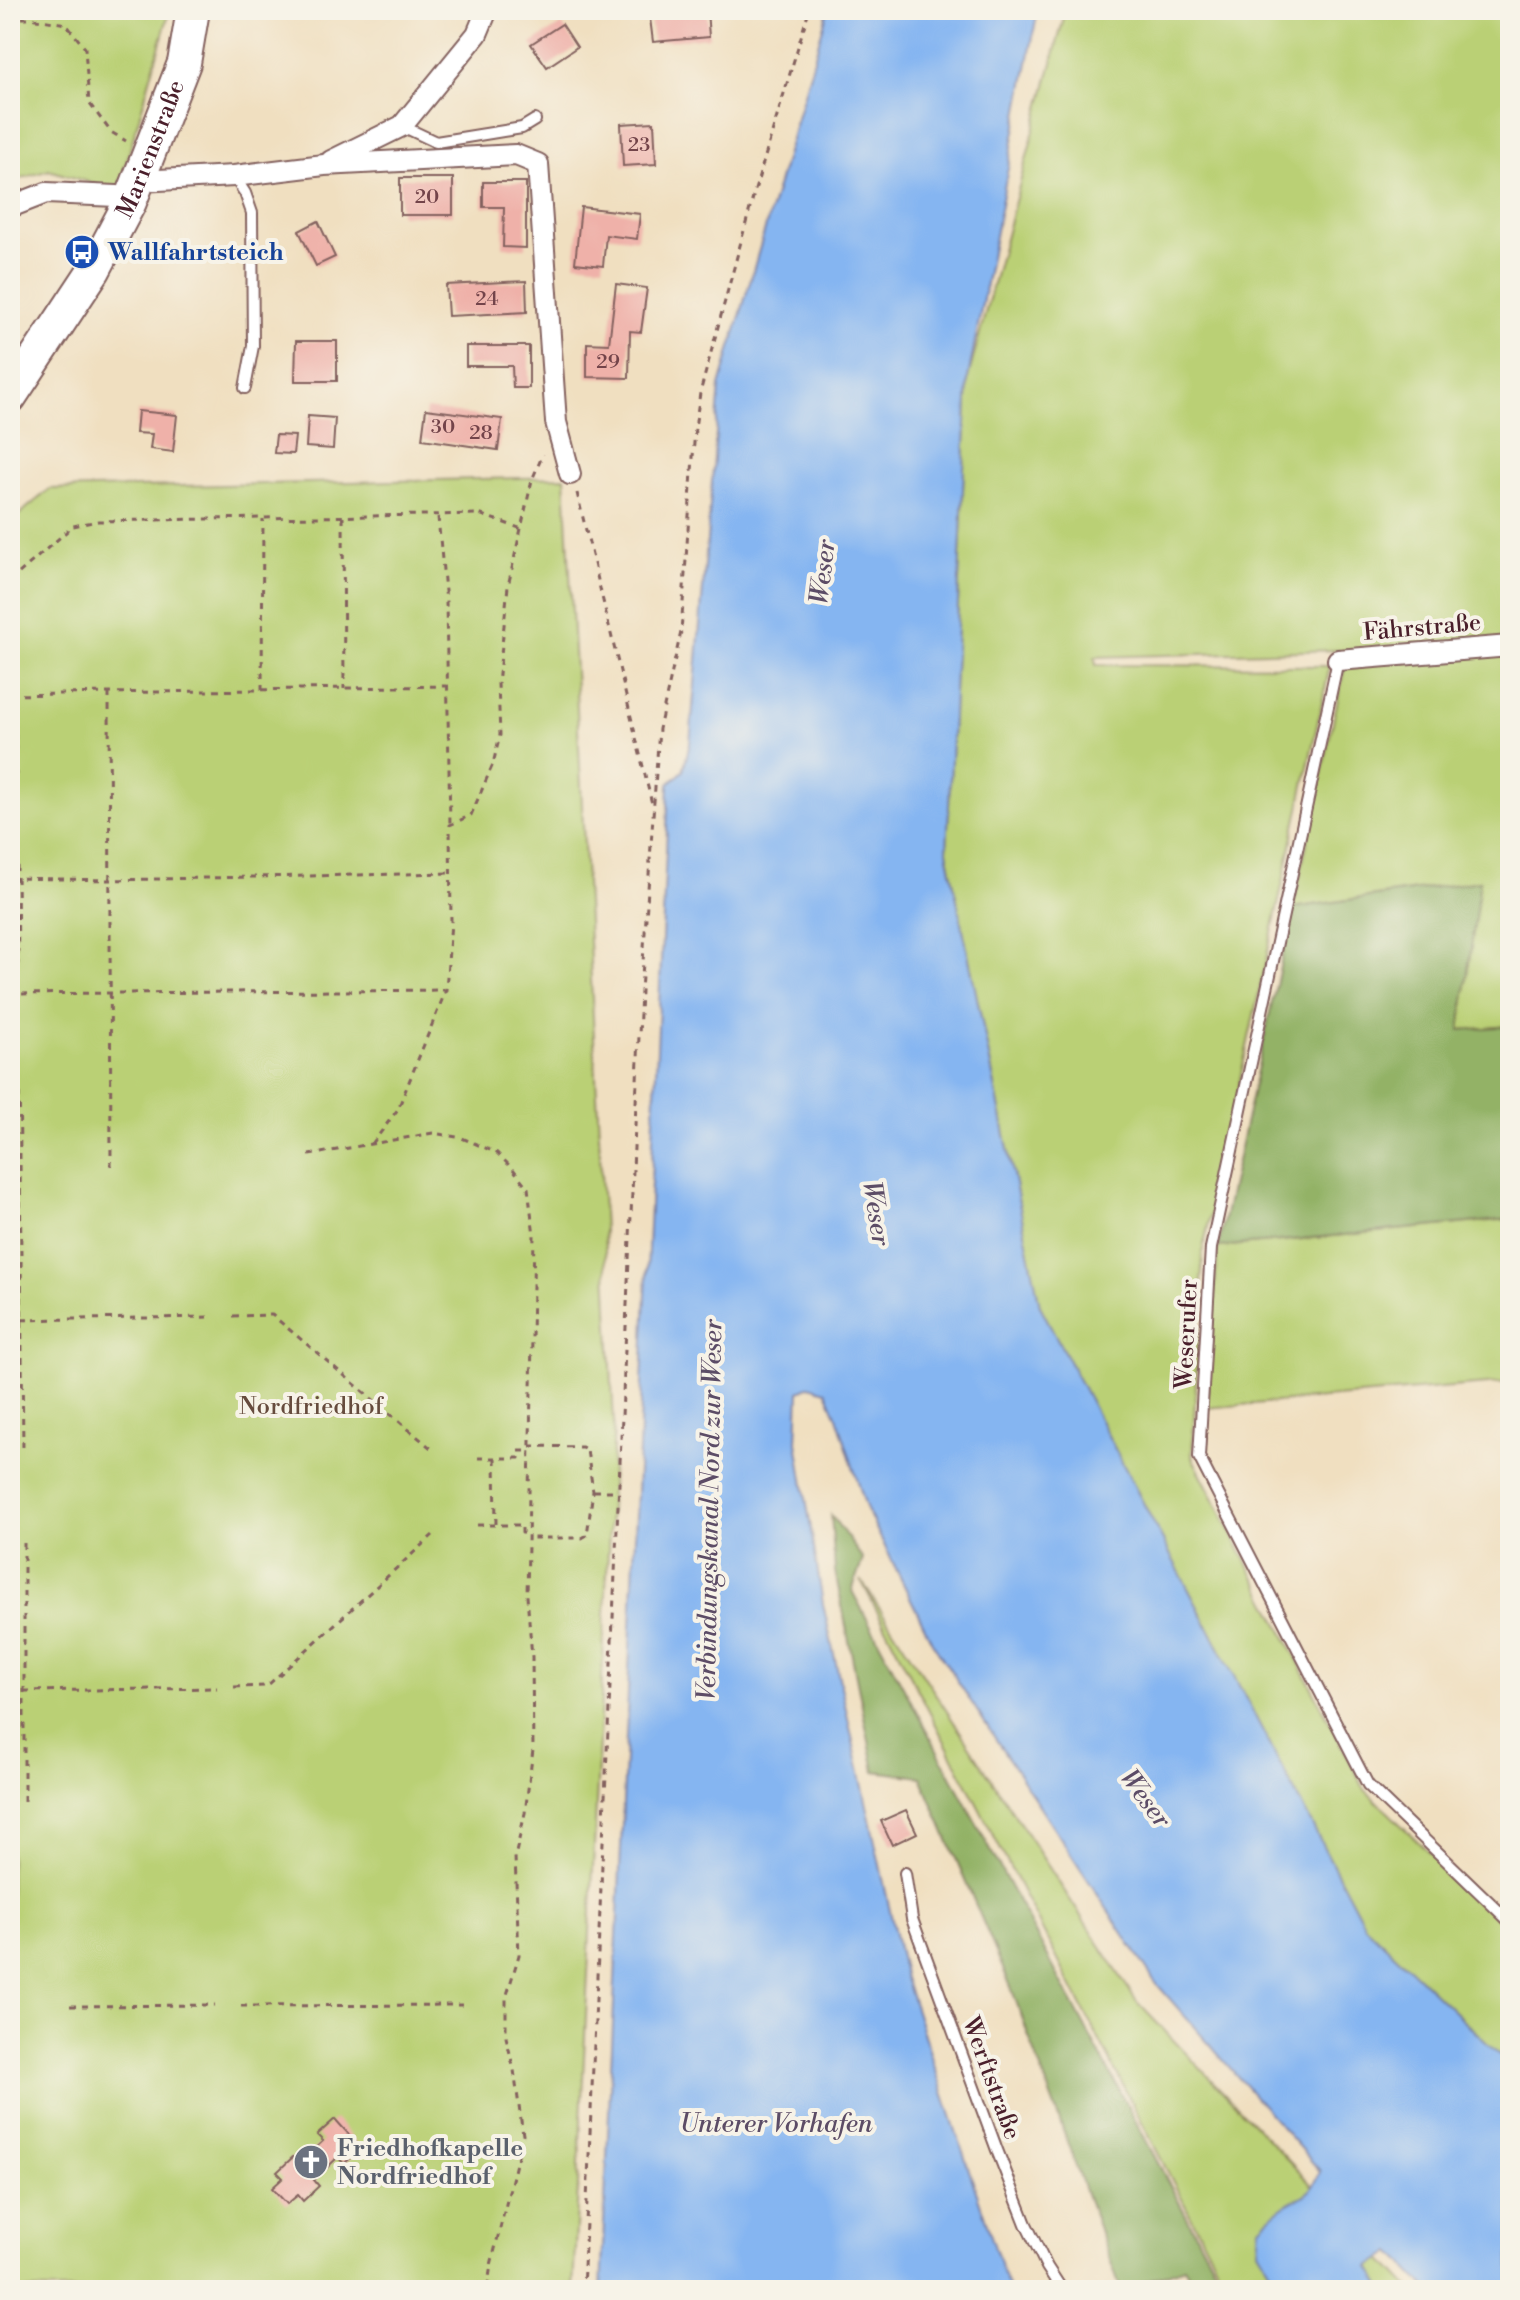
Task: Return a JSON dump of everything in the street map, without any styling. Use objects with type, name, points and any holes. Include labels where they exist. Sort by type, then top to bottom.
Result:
[{"type":"main road","name":"Marienstraße","points":[[10,397],[94,270],[140,180],[184,63],[193,10]]},
{"type":"street","points":[[324,165],[402,126],[477,34],[487,10]]},
{"type":"street","points":[[10,207],[46,193],[117,196],[140,180],[234,176],[324,165],[516,155],[538,164],[556,422],[570,474]]},
{"type":"street","name":"Fährstraße","points":[[1338,660],[1510,646]]},
{"type":"lane","points":[[402,126],[436,142],[522,128],[535,120]]},
{"type":"lane","points":[[234,176],[245,193],[252,213],[253,346],[245,388]]},
{"type":"lane","name":"Weserufer","points":[[1338,660],[1211,1248],[1199,1457],[1368,1785],[1510,1922]]},
{"type":"lane","name":"Werftstraße","points":[[905,1873],[912,1919],[997,2150],[1026,2224],[1062,2290]]},
{"type":"path","points":[[583,2290],[641,991],[659,729],[681,632],[700,393],[755,190],[809,10]]},
{"type":"path","points":[[10,18],[66,24],[85,48],[89,103],[140,180]]},
{"type":"path","points":[[450,825],[471,815],[493,764],[500,735],[500,648],[508,586],[532,480],[556,422]]},
{"type":"path","points":[[579,500],[654,810]]},
{"type":"path","points":[[23,1450],[12,579],[73,526],[98,521],[479,514],[522,529]]},
{"type":"path","points":[[372,1144],[398,1109],[446,990],[451,922],[446,602],[437,516]]},
{"type":"path","points":[[343,517],[344,689]]},
{"type":"path","points":[[262,690],[263,519]]},
{"type":"path","points":[[13,695],[446,686]]},
{"type":"path","points":[[109,693],[111,1166]]},
{"type":"path","points":[[10,878],[110,880],[450,873]]},
{"type":"path","points":[[10,994],[446,990]]},
{"type":"path","points":[[309,1155],[433,1133],[462,1138],[497,1153],[528,1188],[534,1235],[527,1596],[533,1750],[525,1813],[515,1857],[519,1955],[506,1998],[506,2037],[523,2135],[487,2290]]},
{"type":"path","points":[[233,1316],[272,1315],[432,1449]]},
{"type":"path","points":[[10,1320],[211,1317]]},
{"type":"path","points":[[477,1525],[522,1525],[522,1533],[530,1536],[582,1538],[587,1535],[593,1491],[587,1450],[582,1447],[530,1448],[519,1451],[519,1458],[478,1458]]},
{"type":"path","points":[[495,1458],[496,1524]]},
{"type":"path","points":[[593,1491],[618,1491]]},
{"type":"path","points":[[234,1687],[267,1686],[433,1535]]},
{"type":"path","points":[[24,1537],[24,1801]]},
{"type":"path","points":[[24,1691],[217,1688]]},
{"type":"path","points":[[70,2006],[215,2005]]},
{"type":"path","points":[[241,2006],[463,2005]]},
{"type":"green space","points":[[10,10],[170,10],[118,191],[49,170],[10,182]]},
{"type":"green space","points":[[1066,10],[1510,10],[1510,1026],[1460,1030],[1479,881],[1293,908],[1345,666],[1339,650],[1095,657],[1096,665],[1330,666],[1203,1249],[1192,1457],[1365,1790],[1510,1931],[1510,2065],[1365,1926],[1040,1306],[947,851],[968,378]]},
{"type":"green space","name":"Nordfriedhof","points":[[565,477],[614,1424],[573,2290],[10,2290],[10,522],[50,489]]},
{"type":"green space","points":[[1480,881],[1460,1030],[1510,1026],[1510,1219],[1218,1247],[1293,908]]},
{"type":"green space","points":[[1510,1219],[1510,1382],[1206,1408],[1218,1247]]},
{"type":"green space","points":[[831,1515],[863,1559],[852,1591],[1226,2290],[1198,2290],[1184,2267],[1121,2290],[1011,1987],[921,1777],[875,1771],[835,1571]]},
{"type":"green space","points":[[861,1580],[1137,2002],[1412,2290],[1229,2290]]},
{"type":"water","points":[[828,10],[1038,10],[968,378],[947,851],[1040,1306],[1365,1926],[1510,2065],[1510,2290],[1429,2290],[1392,2252],[1370,2267],[1384,2290],[1281,2290],[1258,2250],[1260,2227],[1282,2208],[1307,2193],[1320,2171],[1155,1982],[932,1642],[867,1510],[826,1391],[810,1386],[799,1391],[797,1442],[823,1604],[904,1975],[1009,2290],[601,2290],[669,784],[683,771],[690,743],[720,386]]},
{"type":"building","points":[[649,10],[707,10],[709,37],[653,42]]},
{"type":"building","points":[[562,24],[577,47],[547,67],[531,44]]},
{"type":"building","points":[[654,122],[656,164],[623,166],[621,124]]},
{"type":"building","points":[[400,178],[453,178],[453,215],[400,215]]},
{"type":"building","points":[[483,182],[526,182],[526,248],[503,247],[504,207],[483,207]]},
{"type":"building","points":[[581,207],[640,214],[637,239],[606,235],[603,266],[575,263]]},
{"type":"building","points":[[318,221],[335,257],[316,266],[299,231]]},
{"type":"building","points":[[526,281],[527,312],[448,316],[446,285]]},
{"type":"building","points":[[616,284],[647,288],[641,332],[630,331],[629,378],[587,377],[587,343],[609,344]]},
{"type":"building","points":[[296,341],[337,341],[337,381],[295,381]]},
{"type":"building","points":[[466,346],[529,346],[529,388],[513,388],[512,366],[466,366]]},
{"type":"building","points":[[426,409],[502,419],[498,450],[422,439]]},
{"type":"building","points":[[138,411],[177,415],[173,452],[150,449],[152,434],[136,433]]},
{"type":"building","points":[[308,416],[335,418],[333,449],[306,447]]},
{"type":"building","points":[[276,435],[295,436],[293,454],[274,453]]},
{"type":"building","points":[[906,1810],[917,1833],[892,1845],[881,1821]]},
{"type":"building","name":"Friedhofkapelle Nordfriedhof","points":[[335,2119],[361,2148],[344,2164],[338,2157],[314,2180],[319,2186],[303,2201],[298,2195],[287,2204],[272,2188],[283,2178],[277,2172],[293,2157],[299,2163],[323,2141],[317,2135]]},
{"type":"place","name":"Wallfahrtsteich","points":[[82,252]]},
{"type":"place","name":"Friedhofkapelle Nordfriedhof","points":[[311,2162]]},
{"type":"water label","name":"Weser","points":[[822,572]]},
{"type":"water label","name":"Weser","points":[[877,1213]]},
{"type":"water label","name":"Verbindungskanal Nord zur Weser","points":[[709,1510]]},
{"type":"water label","name":"Weser","points":[[1146,1798]]},
{"type":"water label","name":"Unterer Vorhafen","points":[[776,2123]]}]
